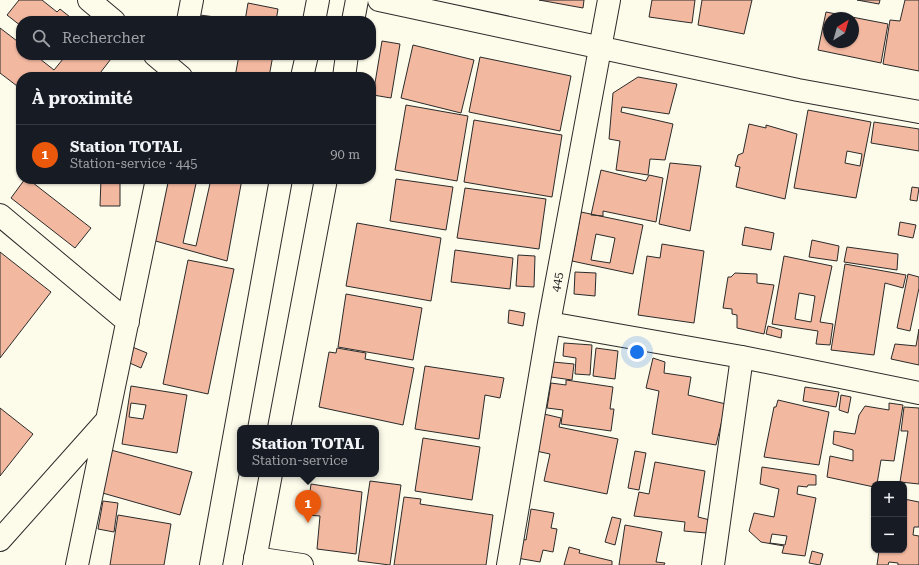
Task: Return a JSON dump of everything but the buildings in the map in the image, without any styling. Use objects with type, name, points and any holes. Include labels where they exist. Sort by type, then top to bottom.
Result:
[{"type":"street","points":[[89,0],[108,16]]},
{"type":"street","points":[[189,16],[192,0]]},
{"type":"street","points":[[315,16],[318,0]]},
{"type":"street","points":[[354,16],[357,0]]},
{"type":"street","points":[[379,0],[798,90],[919,112]]},
{"type":"street","name":"445","points":[[508,565],[550,323],[609,0]]},
{"type":"street","points":[[163,60],[180,71]]},
{"type":"street","points":[[303,72],[306,60]]},
{"type":"street","points":[[345,72],[346,60]]},
{"type":"street","points":[[77,565],[156,184]]},
{"type":"street","points":[[211,565],[280,184]]},
{"type":"street","points":[[280,425],[325,184]]},
{"type":"street","points":[[0,215],[128,322]]},
{"type":"street","points":[[550,323],[742,357],[919,393]]},
{"type":"street","points":[[713,565],[742,357]]},
{"type":"street","points":[[0,540],[108,420]]},
{"type":"street","points":[[270,477],[254,561],[302,565]]},
{"type":"place","name":"Station TOTAL","points":[[308,523]]}]
